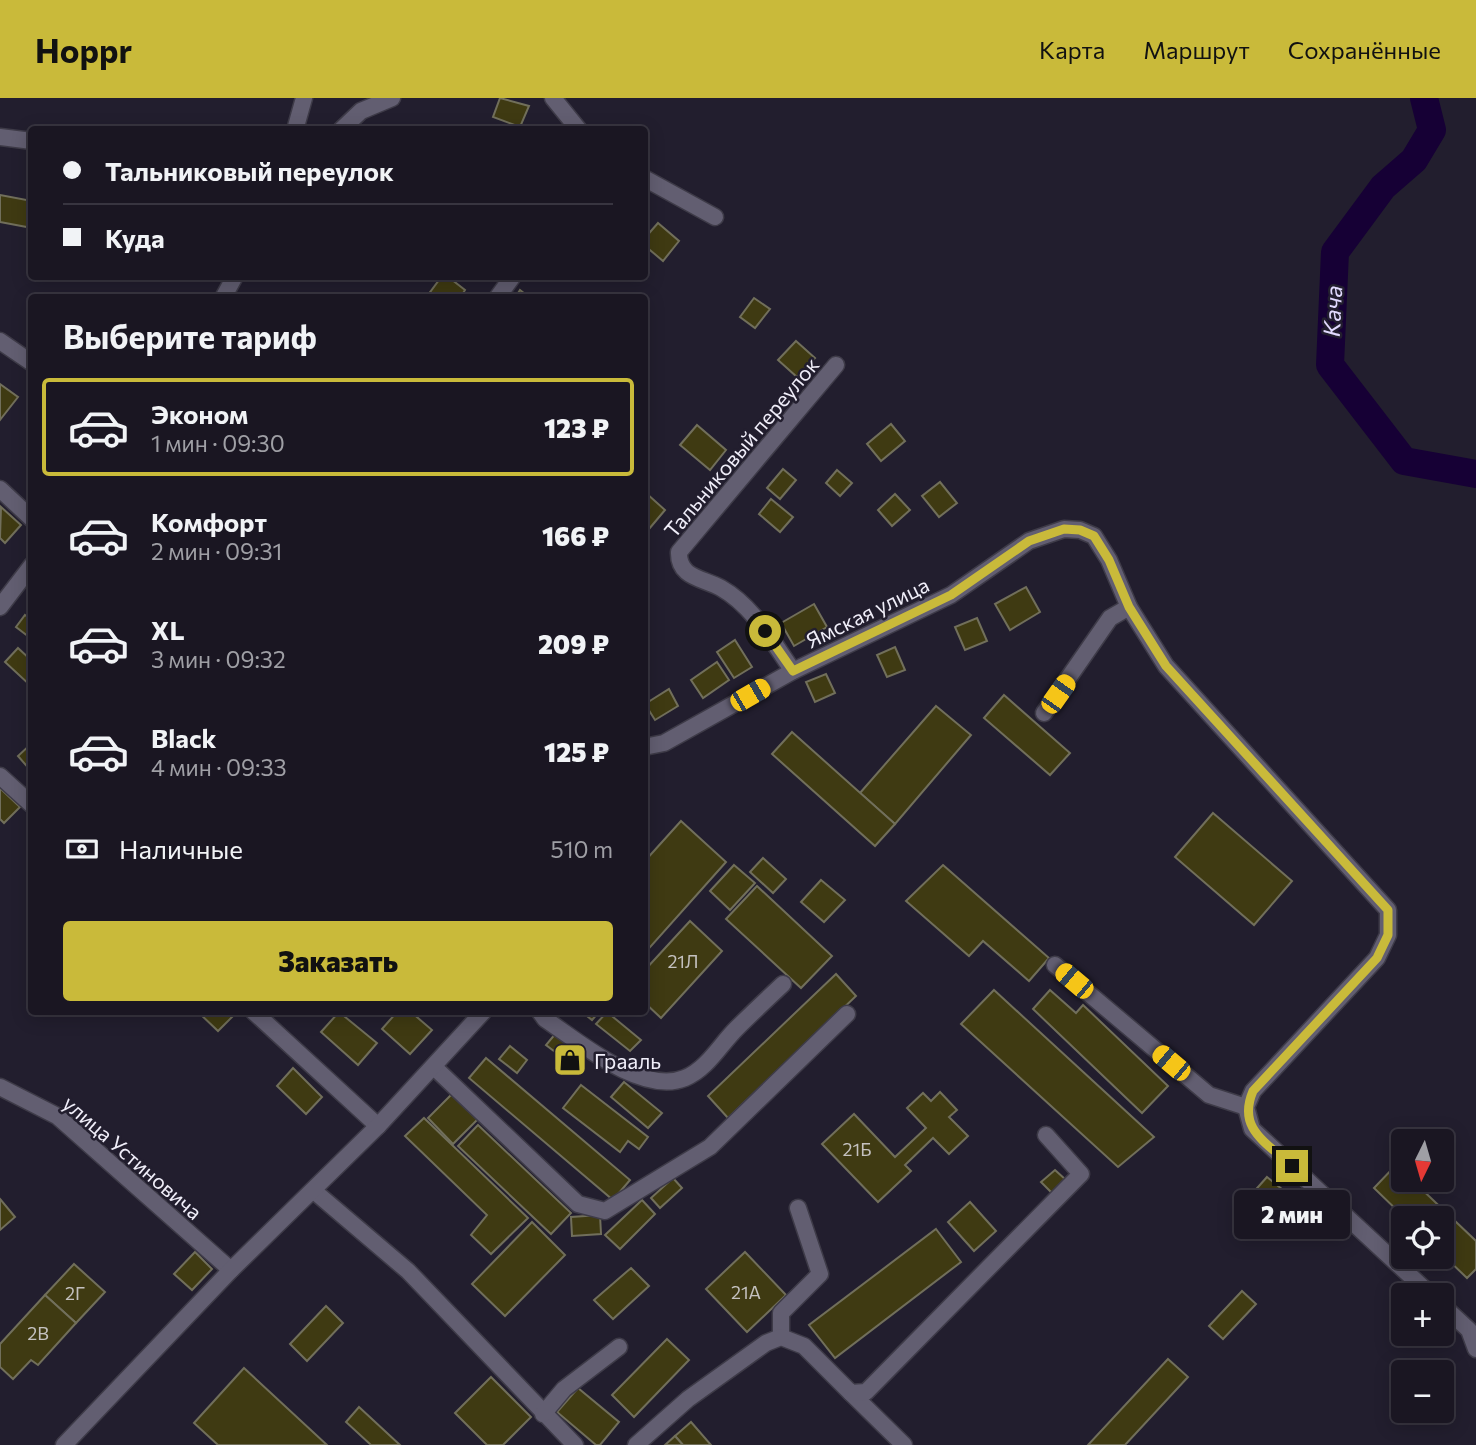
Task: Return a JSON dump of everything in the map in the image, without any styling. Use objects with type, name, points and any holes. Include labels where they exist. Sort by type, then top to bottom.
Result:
[{"type":"street","points":[[296,126],[304,98]]},
{"type":"street","points":[[345,126],[361,111],[392,98]]},
{"type":"street","points":[[553,98],[576,126]]},
{"type":"street","points":[[0,138],[28,141]]},
{"type":"street","points":[[648,180],[715,217]]},
{"type":"street","points":[[0,341],[28,360]]},
{"type":"street","name":"Тальниковый переулок","points":[[793,671],[751,612],[721,588],[683,569],[679,552],[836,365]]},
{"type":"street","points":[[0,489],[28,515]]},
{"type":"street","name":"Ямская улица","points":[[648,746],[664,743],[793,671],[951,595],[1029,541],[1064,529],[1080,530],[1094,536],[1109,560],[1129,607]]},
{"type":"street","points":[[0,607],[28,570]]},
{"type":"street","points":[[1044,713],[1110,618],[1129,607],[1166,666],[1388,910],[1388,935],[1377,958],[1253,1091],[1246,1107],[1252,1129],[1418,1283]]},
{"type":"street","points":[[0,776],[28,801]]},
{"type":"street","points":[[1055,965],[1209,1095],[1246,1107]]},
{"type":"street","points":[[542,1015],[609,1063],[636,1076],[661,1081],[684,1079],[704,1065],[783,985]]},
{"type":"street","points":[[434,1067],[578,1204],[605,1211],[710,1147],[847,1014]]},
{"type":"street","points":[[257,1015],[378,1126]]},
{"type":"street","points":[[64,1445],[231,1270],[378,1126],[480,1015]]},
{"type":"street","name":"улица Устиновича","points":[[0,1087],[57,1116],[231,1270]]},
{"type":"street","points":[[850,1393],[866,1392],[1081,1174],[1045,1135]]},
{"type":"street","points":[[314,1191],[408,1271],[543,1415],[575,1445]]},
{"type":"street","points":[[781,1337],[781,1313],[820,1273],[798,1208]]},
{"type":"street","points":[[1454,1316],[1469,1330],[1476,1349]]},
{"type":"street","points":[[636,1445],[688,1399],[766,1343],[781,1337],[804,1346],[904,1445]]},
{"type":"street","points":[[543,1415],[564,1389],[619,1347]]},
{"type":"building","points":[[500,98],[529,106],[520,126],[493,117]]},
{"type":"building","points":[[0,195],[28,200],[28,227],[0,222]]},
{"type":"building","points":[[658,223],[679,241],[663,261],[648,248],[648,234]]},
{"type":"building","points":[[439,280],[452,280],[465,290],[462,294],[429,294]]},
{"type":"building","points":[[754,298],[770,309],[755,328],[740,317]]},
{"type":"building","points":[[796,341],[815,358],[797,377],[778,360]]},
{"type":"building","points":[[0,384],[18,397],[0,420]]},
{"type":"building","points":[[891,424],[905,441],[881,461],[867,444]]},
{"type":"building","points":[[697,425],[726,450],[710,470],[680,445]]},
{"type":"building","points":[[783,469],[796,480],[780,499],[767,488]]},
{"type":"building","points":[[837,470],[852,483],[840,496],[826,483]]},
{"type":"building","points":[[940,482],[957,503],[939,517],[922,496]]},
{"type":"building","points":[[895,494],[910,510],[892,526],[878,510]]},
{"type":"building","points":[[648,495],[665,510],[648,528]]},
{"type":"building","points":[[771,499],[793,517],[780,532],[759,514]]},
{"type":"building","points":[[1,507],[21,525],[5,543],[0,538]]},
{"type":"building","points":[[1026,587],[1040,612],[1010,630],[995,604]]},
{"type":"building","points":[[814,604],[827,627],[794,646],[781,623]]},
{"type":"building","points":[[25,615],[28,617],[28,636],[16,627]]},
{"type":"building","points":[[977,618],[987,641],[965,650],[955,627]]},
{"type":"building","points":[[735,640],[752,667],[734,678],[717,652]]},
{"type":"building","points":[[895,647],[905,670],[887,677],[877,655]]},
{"type":"building","points":[[18,648],[28,657],[28,683],[5,662]]},
{"type":"building","points":[[717,662],[729,680],[703,698],[691,680]]},
{"type":"building","points":[[826,674],[835,693],[815,702],[806,682]]},
{"type":"building","points":[[669,689],[678,706],[655,720],[648,709],[648,702]]},
{"type":"building","points":[[1004,695],[1070,753],[1050,775],[984,718]]},
{"type":"building","points":[[936,706],[971,735],[895,824],[860,793]]},
{"type":"building","points":[[792,732],[895,824],[875,846],[772,754]]},
{"type":"building","points":[[28,747],[28,768],[18,756]]},
{"type":"building","points":[[0,788],[20,807],[4,823],[0,819]]},
{"type":"building","points":[[1213,813],[1292,881],[1254,925],[1175,857]]},
{"type":"building","points":[[681,821],[726,862],[648,950],[648,858]]},
{"type":"building","points":[[763,858],[786,879],[773,893],[750,872]]},
{"type":"building","points":[[734,865],[755,883],[730,910],[710,891]]},
{"type":"building","points":[[943,865],[1049,958],[1029,981],[983,941],[969,956],[906,901]]},
{"type":"building","points":[[821,880],[845,900],[824,922],[801,902]]},
{"type":"building","points":[[757,886],[832,956],[801,988],[726,919]]},
{"type":"building","points":[[690,921],[722,951],[661,1018],[648,1006],[648,967]]},
{"type":"building","points":[[836,974],[856,996],[728,1118],[708,1096]]},
{"type":"building","points":[[994,990],[1154,1137],[1118,1167],[961,1024]]},
{"type":"building","points":[[1050,990],[1076,1013],[1083,1005],[1168,1086],[1142,1113],[1033,1009]]},
{"type":"building","points":[[201,1015],[234,1015],[218,1031]]},
{"type":"building","points":[[336,1015],[343,1015],[377,1043],[358,1065],[321,1032]]},
{"type":"building","points":[[394,1015],[414,1015],[432,1030],[410,1054],[382,1029]]},
{"type":"building","points":[[604,1015],[611,1015],[641,1040],[630,1051],[596,1024]]},
{"type":"building","points":[[556,1033],[578,1050],[567,1061],[546,1045]]},
{"type":"building","points":[[510,1046],[527,1060],[517,1073],[499,1059]]},
{"type":"building","points":[[486,1058],[630,1180],[613,1200],[469,1078]]},
{"type":"building","points":[[293,1068],[322,1097],[306,1114],[277,1086]]},
{"type":"building","points":[[624,1082],[662,1113],[648,1128],[611,1097]]},
{"type":"building","points":[[581,1085],[648,1137],[639,1149],[628,1141],[620,1152],[563,1108]]},
{"type":"building","points":[[940,1092],[957,1110],[949,1117],[968,1136],[949,1154],[933,1138],[905,1165],[911,1171],[878,1202],[822,1144],[854,1114],[895,1157],[926,1128],[907,1108],[923,1093],[931,1101]]},
{"type":"building","points":[[452,1094],[478,1119],[453,1144],[428,1118]]},
{"type":"building","points":[[424,1118],[528,1218],[491,1254],[471,1235],[487,1215],[405,1136]]},
{"type":"building","points":[[478,1125],[571,1213],[551,1234],[458,1146]]},
{"type":"building","points":[[1055,1170],[1066,1180],[1052,1193],[1041,1182]]},
{"type":"building","points":[[1391,1170],[1391,1192],[1425,1192],[1439,1206],[1393,1206],[1374,1188]]},
{"type":"building","points":[[1267,1177],[1293,1198],[1271,1225],[1255,1211],[1261,1203],[1251,1195]]},
{"type":"building","points":[[673,1178],[682,1188],[660,1208],[651,1198]]},
{"type":"building","points":[[0,1199],[15,1217],[0,1230]]},
{"type":"building","points":[[642,1200],[655,1214],[620,1249],[605,1235]]},
{"type":"building","points":[[970,1202],[996,1231],[974,1251],[948,1222]]},
{"type":"building","points":[[600,1215],[601,1234],[572,1236],[571,1217]]},
{"type":"building","points":[[1454,1220],[1476,1241],[1476,1269],[1467,1278],[1454,1266]]},
{"type":"building","points":[[532,1222],[565,1255],[505,1316],[472,1284]]},
{"type":"building","points":[[936,1229],[961,1262],[835,1358],[809,1325]]},
{"type":"building","points":[[195,1252],[212,1269],[192,1290],[174,1274]]},
{"type":"building","points":[[745,1252],[786,1295],[747,1332],[706,1289]]},
{"type":"building","points":[[74,1264],[105,1292],[76,1323],[45,1295]]},
{"type":"building","points":[[631,1268],[649,1286],[613,1319],[594,1300]]},
{"type":"building","points":[[1242,1291],[1256,1304],[1223,1339],[1209,1326]]},
{"type":"building","points":[[45,1295],[76,1323],[38,1365],[31,1360],[13,1379],[0,1367],[0,1344]]},
{"type":"building","points":[[326,1306],[343,1323],[307,1361],[290,1344]]},
{"type":"building","points":[[667,1339],[689,1360],[634,1417],[612,1395]]},
{"type":"building","points":[[1168,1359],[1188,1377],[1125,1445],[1088,1445]]},
{"type":"building","points":[[244,1368],[327,1445],[218,1445],[194,1423]]},
{"type":"building","points":[[491,1377],[531,1417],[503,1445],[487,1445],[455,1413]]},
{"type":"building","points":[[578,1388],[619,1422],[600,1445],[596,1445],[557,1412]]},
{"type":"building","points":[[359,1407],[400,1445],[371,1445],[346,1422]]},
{"type":"building","points":[[691,1422],[711,1445],[683,1445],[675,1436]]},
{"type":"building","points":[[675,1436],[683,1445],[665,1445]]},
{"type":"waterway","name":"Кача","points":[[1424,98],[1432,130],[1414,160],[1383,187],[1335,252],[1330,365],[1404,461],[1476,474]]},
{"type":"place","name":"Грааль","points":[[570,1060]]},
{"type":"route","points":[[765,631],[793,671],[951,595],[1029,541],[1064,529],[1080,530],[1094,536],[1109,560],[1129,607],[1166,666],[1388,910],[1388,935],[1377,958],[1253,1091],[1246,1107],[1252,1129],[1292,1166]]}]
